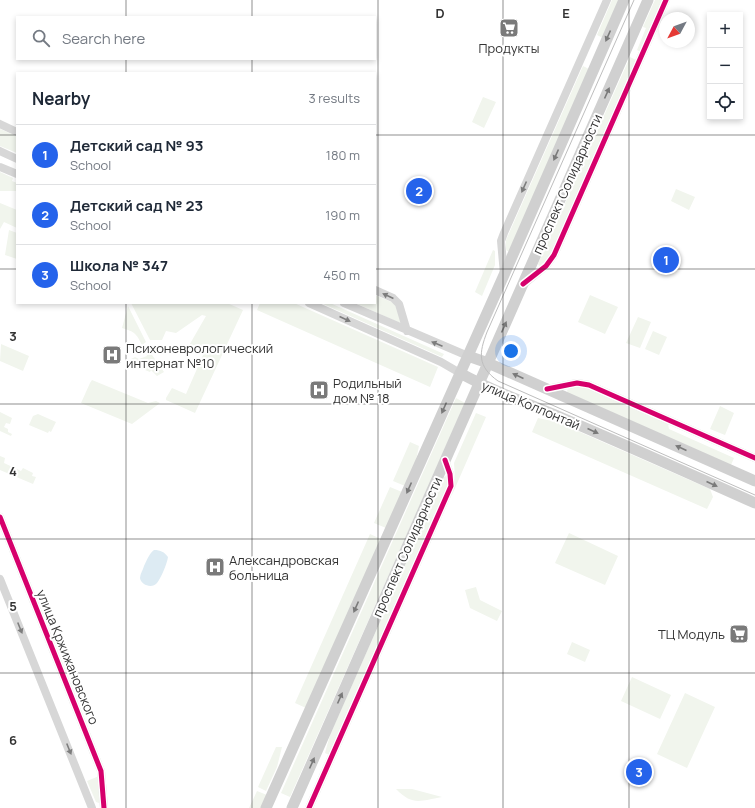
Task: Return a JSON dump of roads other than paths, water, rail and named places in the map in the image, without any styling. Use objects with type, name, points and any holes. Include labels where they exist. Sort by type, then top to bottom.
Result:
[{"type":"main road","name":"проспект Солидарности","points":[[269,805],[624,0]]},
{"type":"main road","name":"проспект Солидарности","points":[[292,808],[648,0]]},
{"type":"main road","name":"улица Коллонтай","points":[[468,356],[548,389],[755,481]]},
{"type":"main road","name":"улица Коллонтай","points":[[460,373],[479,384],[560,417],[755,503]]},
{"type":"street","points":[[504,275],[501,240],[607,0]]},
{"type":"street","points":[[523,284],[546,266],[554,255],[666,0]]},
{"type":"street","points":[[0,124],[16,132]]},
{"type":"street","points":[[0,151],[16,159]]},
{"type":"street","points":[[0,167],[16,174]]},
{"type":"street","points":[[376,290],[397,301],[407,331]]},
{"type":"street","name":"улица Коллонтай","points":[[311,304],[442,362],[460,373]]},
{"type":"street","name":"улица Коллонтай","points":[[346,304],[468,356]]},
{"type":"street","points":[[548,389],[577,383],[589,385],[755,458]]},
{"type":"street","points":[[309,808],[451,486],[450,474],[445,460]]},
{"type":"street","name":"улица Кржижановского","points":[[0,517],[101,771],[104,805]]},
{"type":"street","points":[[0,579],[91,806],[104,805]]},
{"type":"tram line","points":[[634,0],[487,332],[481,353],[483,364],[486,370],[498,381],[755,495]]},
{"type":"place","name":"Продукты","points":[[509,28]]},
{"type":"place","name":"Детский сад № 23","points":[[419,191]]},
{"type":"place","name":"Детский сад № 93","points":[[666,260]]},
{"type":"place","name":"Психоневрологический интернат №10","points":[[112,355]]},
{"type":"place","name":"Родильный дом № 18","points":[[319,390]]},
{"type":"place","name":"Александровская больница","points":[[215,567]]},
{"type":"place","name":"ТЦ Модуль","points":[[739,634]]},
{"type":"place","name":"Школа № 347","points":[[639,772]]}]
